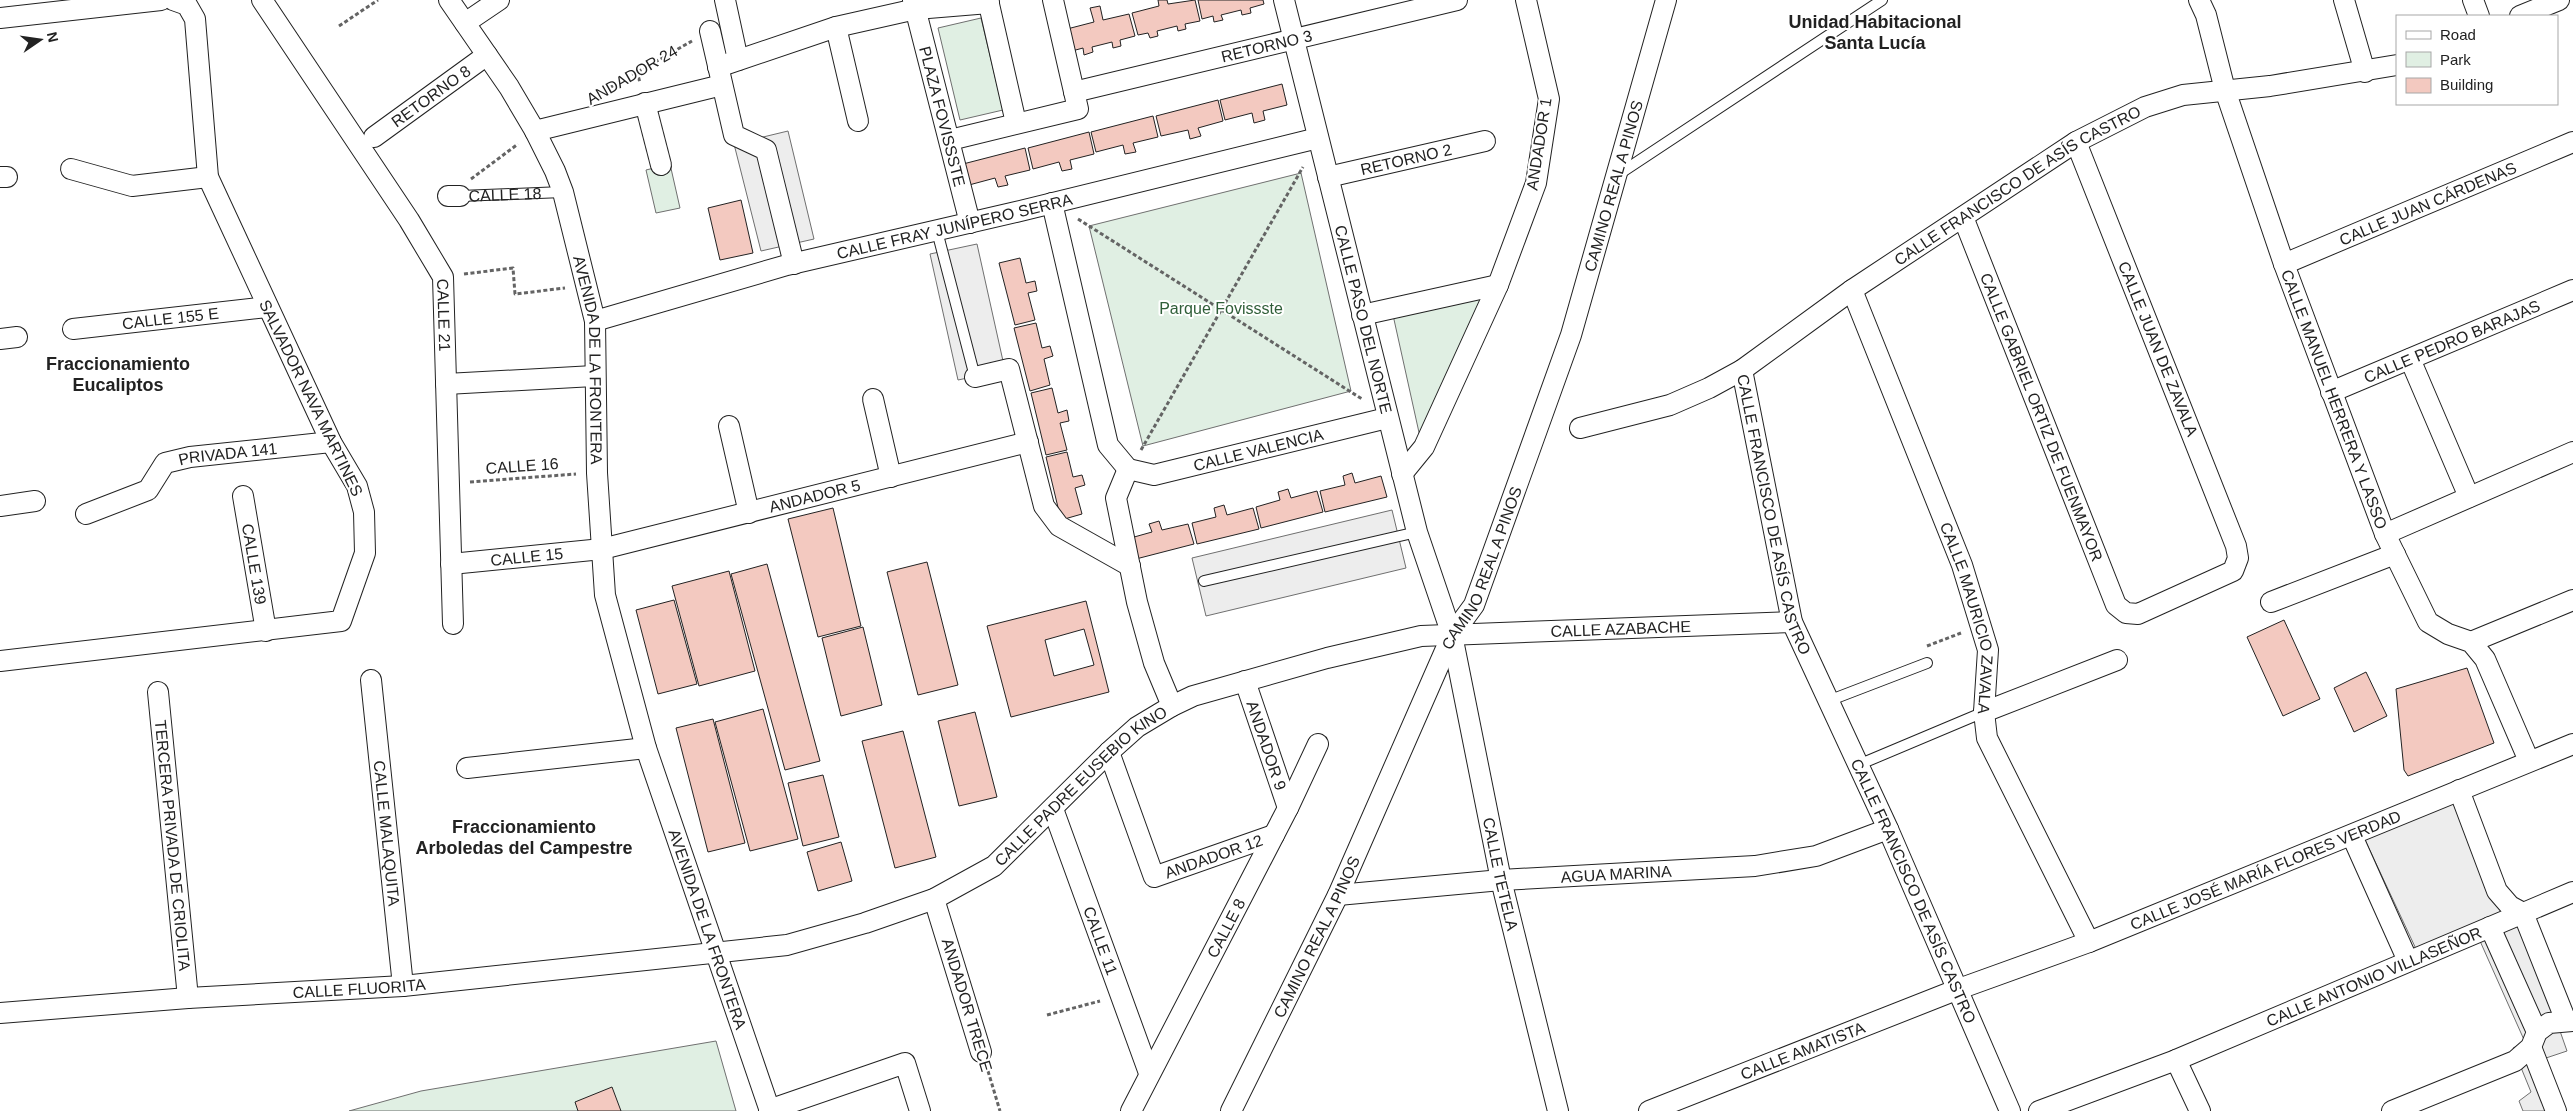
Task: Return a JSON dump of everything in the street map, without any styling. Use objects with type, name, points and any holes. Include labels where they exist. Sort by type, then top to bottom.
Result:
[{"type":"street","points":[[0,18],[161,0]]},
{"type":"street","name":"SALVADOR NAVA MARTINES","points":[[0,661],[266,632],[341,621],[365,553],[364,512],[356,486],[331,442],[208,177],[194,19],[187,5],[173,0]]},
{"type":"street","name":"CALLE 21","points":[[262,0],[409,220],[443,277],[453,624]]},
{"type":"street","name":"AVENIDA DE LA FRONTERA","points":[[449,0],[509,87],[535,131],[555,170],[563,192],[595,320],[594,376],[597,473],[605,595],[646,748],[769,1110]]},
{"type":"street","points":[[464,23],[499,0]]},
{"type":"street","points":[[725,0],[738,60]]},
{"type":"street","points":[[950,140],[1078,109],[1053,0]]},
{"type":"street","name":"CALLE PASO DEL NORTE","points":[[1284,0],[1417,532],[1452,635]]},
{"type":"street","name":"RETORNO 3","points":[[1074,92],[1457,0]]},
{"type":"street","name":"ANDADOR 1","points":[[1402,474],[1424,447],[1498,285],[1536,183],[1550,99],[1526,0]]},
{"type":"street","name":"CAMINO REAL A PINOS","points":[[1231,1111],[1338,895],[1452,635],[1474,605],[1571,335],[1618,175],[1666,0]]},
{"type":"street","name":"CALLE MANUEL HERRERA Y LASSO","points":[[2199,0],[2206,15],[2224,90],[2284,264],[2385,534],[2428,622],[2448,634],[2471,642]]},
{"type":"street","points":[[2344,0],[2365,72]]},
{"type":"street","points":[[2473,0],[2479,15]]},
{"type":"street","points":[[2522,15],[2559,0]]},
{"type":"street","points":[[988,2],[1016,123]]},
{"type":"street","name":"ANDADOR 24","points":[[535,131],[645,103],[720,76],[738,60],[836,27],[915,5],[988,2]]},
{"type":"street","name":"PLAZA FOVISSSTE","points":[[915,5],[970,223]]},
{"type":"street","points":[[836,27],[858,121]]},
{"type":"street","points":[[710,31],[734,135],[766,150],[794,264]]},
{"type":"street","name":"RETORNO 8","points":[[374,137],[487,55]]},
{"type":"street","name":"CALLE FRANCISCO DE ASÍS CASTRO","points":[[2010,1111],[1956,990],[1888,829],[1792,622],[1742,370],[1852,290],[2076,142],[2145,107],[2184,96],[2270,86],[2365,72],[2396,65]]},
{"type":"street","points":[[645,103],[661,165]]},
{"type":"street","name":"CALLE FRAY JUNÍPERO SERRA","points":[[595,320],[794,264],[1318,138]]},
{"type":"street","name":"RETORNO 2","points":[[1328,177],[1485,141]]},
{"type":"street","name":"CALLE JUAN DE ZAVALA","points":[[2076,142],[2236,546],[2238,558],[2233,571],[2138,614],[2126,613]]},
{"type":"street","name":"CALLE JUAN CÁRDENAS","points":[[2284,264],[2573,142]]},
{"type":"street","points":[[71,169],[132,186],[208,177]]},
{"type":"street","points":[[1052,203],[1108,445],[1128,469],[1116,498],[1130,566],[1154,663],[1172,706]]},
{"type":"street","name":"CALLE GABRIEL ORTIZ DE FUENMAYOR","points":[[1964,217],[2116,605],[2126,613]]},
{"type":"street","points":[[1362,315],[1498,285]]},
{"type":"street","name":"CALLE MAURICIO ZAVALA","points":[[1852,290],[1962,565],[1988,650],[1984,712],[1987,738],[2089,942]]},
{"type":"street","name":"CALLE PEDRO BARAJAS","points":[[2331,392],[2573,290]]},
{"type":"street","name":"CALLE 155 E","points":[[73,329],[267,307]]},
{"type":"street","points":[[2410,359],[2469,497]]},
{"type":"street","points":[[975,377],[1009,369],[1044,506],[1058,526],[1130,566]]},
{"type":"street","points":[[1580,428],[1670,405],[1709,388],[1742,370]]},
{"type":"street","points":[[446,384],[594,376]]},
{"type":"street","points":[[873,399],[891,477]]},
{"type":"street","name":"CALLE VALENCIA","points":[[1128,469],[1154,474],[1387,418]]},
{"type":"street","points":[[729,426],[749,513]]},
{"type":"street","name":"PRIVADA 141","points":[[86,514],[148,490],[165,463],[190,457],[331,442]]},
{"type":"street","name":"ANDADOR 5","points":[[602,549],[1028,442]]},
{"type":"street","points":[[2385,534],[2573,452]]},
{"type":"street","name":"CALLE 139","points":[[243,496],[266,632]]},
{"type":"street","points":[[0,506],[35,500]]},
{"type":"street","name":"CALLE 15","points":[[451,564],[602,549]]},
{"type":"street","points":[[2271,602],[2395,554]]},
{"type":"street","points":[[2529,761],[2485,659],[2471,642],[2573,600]]},
{"type":"street","name":"CALLE AZABACHE","points":[[1452,635],[1792,622]]},
{"type":"street","name":"CALLE PADRE EUSEBIO KINO","points":[[717,953],[787,945],[865,924],[934,899],[994,866],[1108,752],[1137,727],[1193,696],[1421,636],[1452,635]]},
{"type":"street","name":"CALLE TETELA","points":[[1452,635],[1501,880],[1558,1111]]},
{"type":"street","points":[[1984,712],[2117,660]]},
{"type":"street","name":"CALLE MALAQUITA","points":[[371,680],[403,986]]},
{"type":"street","name":"ANDADOR 9","points":[[1246,681],[1288,808]]},
{"type":"street","name":"TERCERA PRIVADA DE CRIOLITA","points":[[158,692],[188,998]]},
{"type":"street","name":"CALLE 8","points":[[1131,1111],[1149,1072],[1288,808],[1318,744]]},
{"type":"street","name":"CALLE JOSÉ MARÍA FLORES VERDAD","points":[[1956,990],[2089,942],[2573,744]]},
{"type":"street","points":[[467,768],[646,748]]},
{"type":"street","name":"ANDADOR 12","points":[[1108,752],[1154,877],[1274,835]]},
{"type":"street","points":[[2392,1111],[2515,1061],[2549,1023],[2570,1021],[2523,913],[2510,906],[2497,891],[2459,790]]},
{"type":"street","name":"CALLE 11","points":[[1053,809],[1149,1072]]},
{"type":"street","name":"AGUA MARINA","points":[[1338,895],[1501,880],[1755,866],[1816,856],[1888,829]]},
{"type":"street","points":[[2352,836],[2408,962]]},
{"type":"street","name":"CALLE ANTONIO VILLASEÑOR","points":[[2039,1111],[2176,1060],[2573,892]]},
{"type":"street","name":"ANDADOR TRECE","points":[[934,899],[982,1052]]},
{"type":"street","points":[[2490,927],[2534,1039],[2556,1111]]},
{"type":"street","name":"CALLE FLUORITA","points":[[0,1013],[188,998],[403,986],[717,953]]},
{"type":"street","name":"CALLE AMATISTA","points":[[1649,1111],[1956,990]]},
{"type":"street","points":[[2176,1060],[2200,1111]]},
{"type":"street","points":[[769,1110],[905,1063],[920,1111]]},
{"type":"lane","points":[[1618,175],[1868,5],[1882,0]]},
{"type":"lane","name":"CALLE 18","points":[[454,196],[563,192]]},
{"type":"lane","points":[[937,231],[975,377]]},
{"type":"lane","points":[[1204,581],[1417,532]]},
{"type":"lane","points":[[1828,701],[1927,663]]},
{"type":"lane","points":[[1858,765],[1984,712]]},
{"type":"path","points":[[339,26],[378,0]]},
{"type":"path","name":"ANDADOR 24","points":[[603,91],[710,31]]},
{"type":"path","points":[[454,196],[535,131]]},
{"type":"path","points":[[1128,469],[1222,310],[1318,138]]},
{"type":"path","points":[[1052,203],[1351,391],[1387,418]]},
{"type":"path","points":[[443,277],[513,268],[515,294],[586,285]]},
{"type":"path","name":"CALLE 16","points":[[449,484],[597,473]]},
{"type":"path","points":[[1047,1015],[1122,995]]},
{"type":"path","name":"ANDADOR TRECE","points":[[982,1052],[1000,1111]]},
{"type":"green space","points":[[981,18],[1003,110],[960,120],[938,28]]},
{"type":"green space","points":[[670,164],[680,208],[656,213],[646,170]]},
{"type":"green space","name":"Parque Fovissste","points":[[1301,173],[1351,391],[1143,446],[1089,226]]},
{"type":"green space","points":[[1486,295],[1420,437],[1393,315]]},
{"type":"green space","points":[[716,1041],[736,1111],[349,1111],[421,1091]]},
{"type":"shaded area","points":[[788,131],[814,239],[761,251],[734,144]]},
{"type":"shaded area","points":[[977,244],[1005,370],[958,380],[930,254]]},
{"type":"shaded area","points":[[1392,510],[1406,568],[1206,616],[1192,558]]},
{"type":"shaded area","points":[[2462,798],[2539,971],[2567,1051],[2543,1059],[2565,1111],[2523,1111],[2519,1101],[2531,1092],[2513,1048],[2525,1042],[2480,941],[2424,966],[2365,840]]},
{"type":"building","points":[[1158,0],[1167,0],[1168,4],[1195,0],[1200,21],[1185,24],[1186,29],[1178,31],[1177,26],[1157,31],[1158,36],[1150,38],[1148,33],[1138,35],[1132,13],[1159,6]]},
{"type":"building","points":[[1198,0],[1263,0],[1264,4],[1250,8],[1251,13],[1242,15],[1241,10],[1221,15],[1223,20],[1214,22],[1213,16],[1202,19]]},
{"type":"building","points":[[1100,6],[1103,20],[1129,14],[1135,36],[1120,40],[1121,46],[1113,48],[1112,42],[1092,47],[1093,52],[1084,55],[1083,48],[1072,51],[1067,29],[1094,22],[1090,8]]},
{"type":"building","points":[[1282,84],[1287,105],[1263,111],[1265,120],[1254,123],[1252,113],[1225,120],[1220,100]]},
{"type":"building","points":[[1218,100],[1223,121],[1198,128],[1201,136],[1190,139],[1188,130],[1161,136],[1156,116]]},
{"type":"building","points":[[1153,116],[1158,137],[1133,143],[1136,152],[1125,154],[1123,145],[1096,152],[1091,132]]},
{"type":"building","points":[[1089,132],[1094,154],[1070,160],[1072,169],[1062,171],[1059,162],[1033,169],[1028,148]]},
{"type":"building","points":[[1025,148],[1030,170],[1005,176],[1008,185],[998,187],[995,178],[969,185],[963,164]]},
{"type":"building","points":[[741,200],[753,253],[720,260],[708,208]]},
{"type":"building","points":[[1020,258],[1026,283],[1035,281],[1037,291],[1028,293],[1035,320],[1015,325],[999,263]]},
{"type":"building","points":[[1036,323],[1042,348],[1050,346],[1053,356],[1044,359],[1050,385],[1030,391],[1014,328]]},
{"type":"building","points":[[1052,388],[1058,413],[1067,410],[1069,421],[1060,423],[1067,450],[1046,455],[1031,393]]},
{"type":"building","points":[[1067,452],[1073,477],[1082,475],[1085,485],[1075,488],[1082,514],[1061,520],[1046,457]]},
{"type":"building","points":[[1352,473],[1355,483],[1381,476],[1387,497],[1325,512],[1320,491],[1345,485],[1343,476]]},
{"type":"building","points":[[1288,489],[1291,498],[1317,491],[1323,512],[1261,528],[1256,507],[1280,500],[1278,492]]},
{"type":"building","points":[[1224,505],[1227,515],[1253,508],[1259,529],[1197,544],[1192,523],[1216,517],[1214,508]]},
{"type":"building","points":[[833,508],[861,626],[818,637],[788,519]]},
{"type":"building","points":[[1159,521],[1162,530],[1188,524],[1194,544],[1132,560],[1127,539],[1152,532],[1149,524]]},
{"type":"building","points":[[927,562],[958,685],[918,695],[887,572]]},
{"type":"building","points":[[767,564],[820,761],[785,770],[731,574]]},
{"type":"building","points":[[729,571],[755,671],[699,686],[672,586]]},
{"type":"building","points":[[674,600],[697,684],[658,694],[636,610]]},
{"type":"building","points":[[1086,601],[1109,692],[1011,717],[987,626]],"holes":[[[1084,629],[1094,665],[1054,676],[1045,640]]]},
{"type":"building","points":[[2284,620],[2320,699],[2283,716],[2247,637]]},
{"type":"building","points":[[863,627],[882,705],[841,716],[822,638]]},
{"type":"building","points":[[2467,668],[2494,743],[2408,776],[2404,770],[2396,689]]},
{"type":"building","points":[[2366,672],[2387,716],[2354,732],[2334,688]]},
{"type":"building","points":[[763,709],[798,839],[750,851],[715,722]]},
{"type":"building","points":[[975,712],[997,797],[959,806],[938,721]]},
{"type":"building","points":[[713,719],[745,843],[708,852],[676,728]]},
{"type":"building","points":[[903,731],[936,857],[895,868],[862,741]]},
{"type":"building","points":[[823,775],[839,837],[803,846],[788,783]]},
{"type":"building","points":[[841,842],[852,881],[818,891],[807,852]]},
{"type":"building","points":[[612,1087],[621,1111],[578,1111],[575,1102]]},
{"type":"district","name":"Unidad Habitacional Santa Lucía","points":[[1875,32]]},
{"type":"district","name":"Fraccionamiento Eucaliptos","points":[[118,374]]},
{"type":"district","name":"Fraccionamiento Arboledas del Campestre","points":[[524,838]]}]
